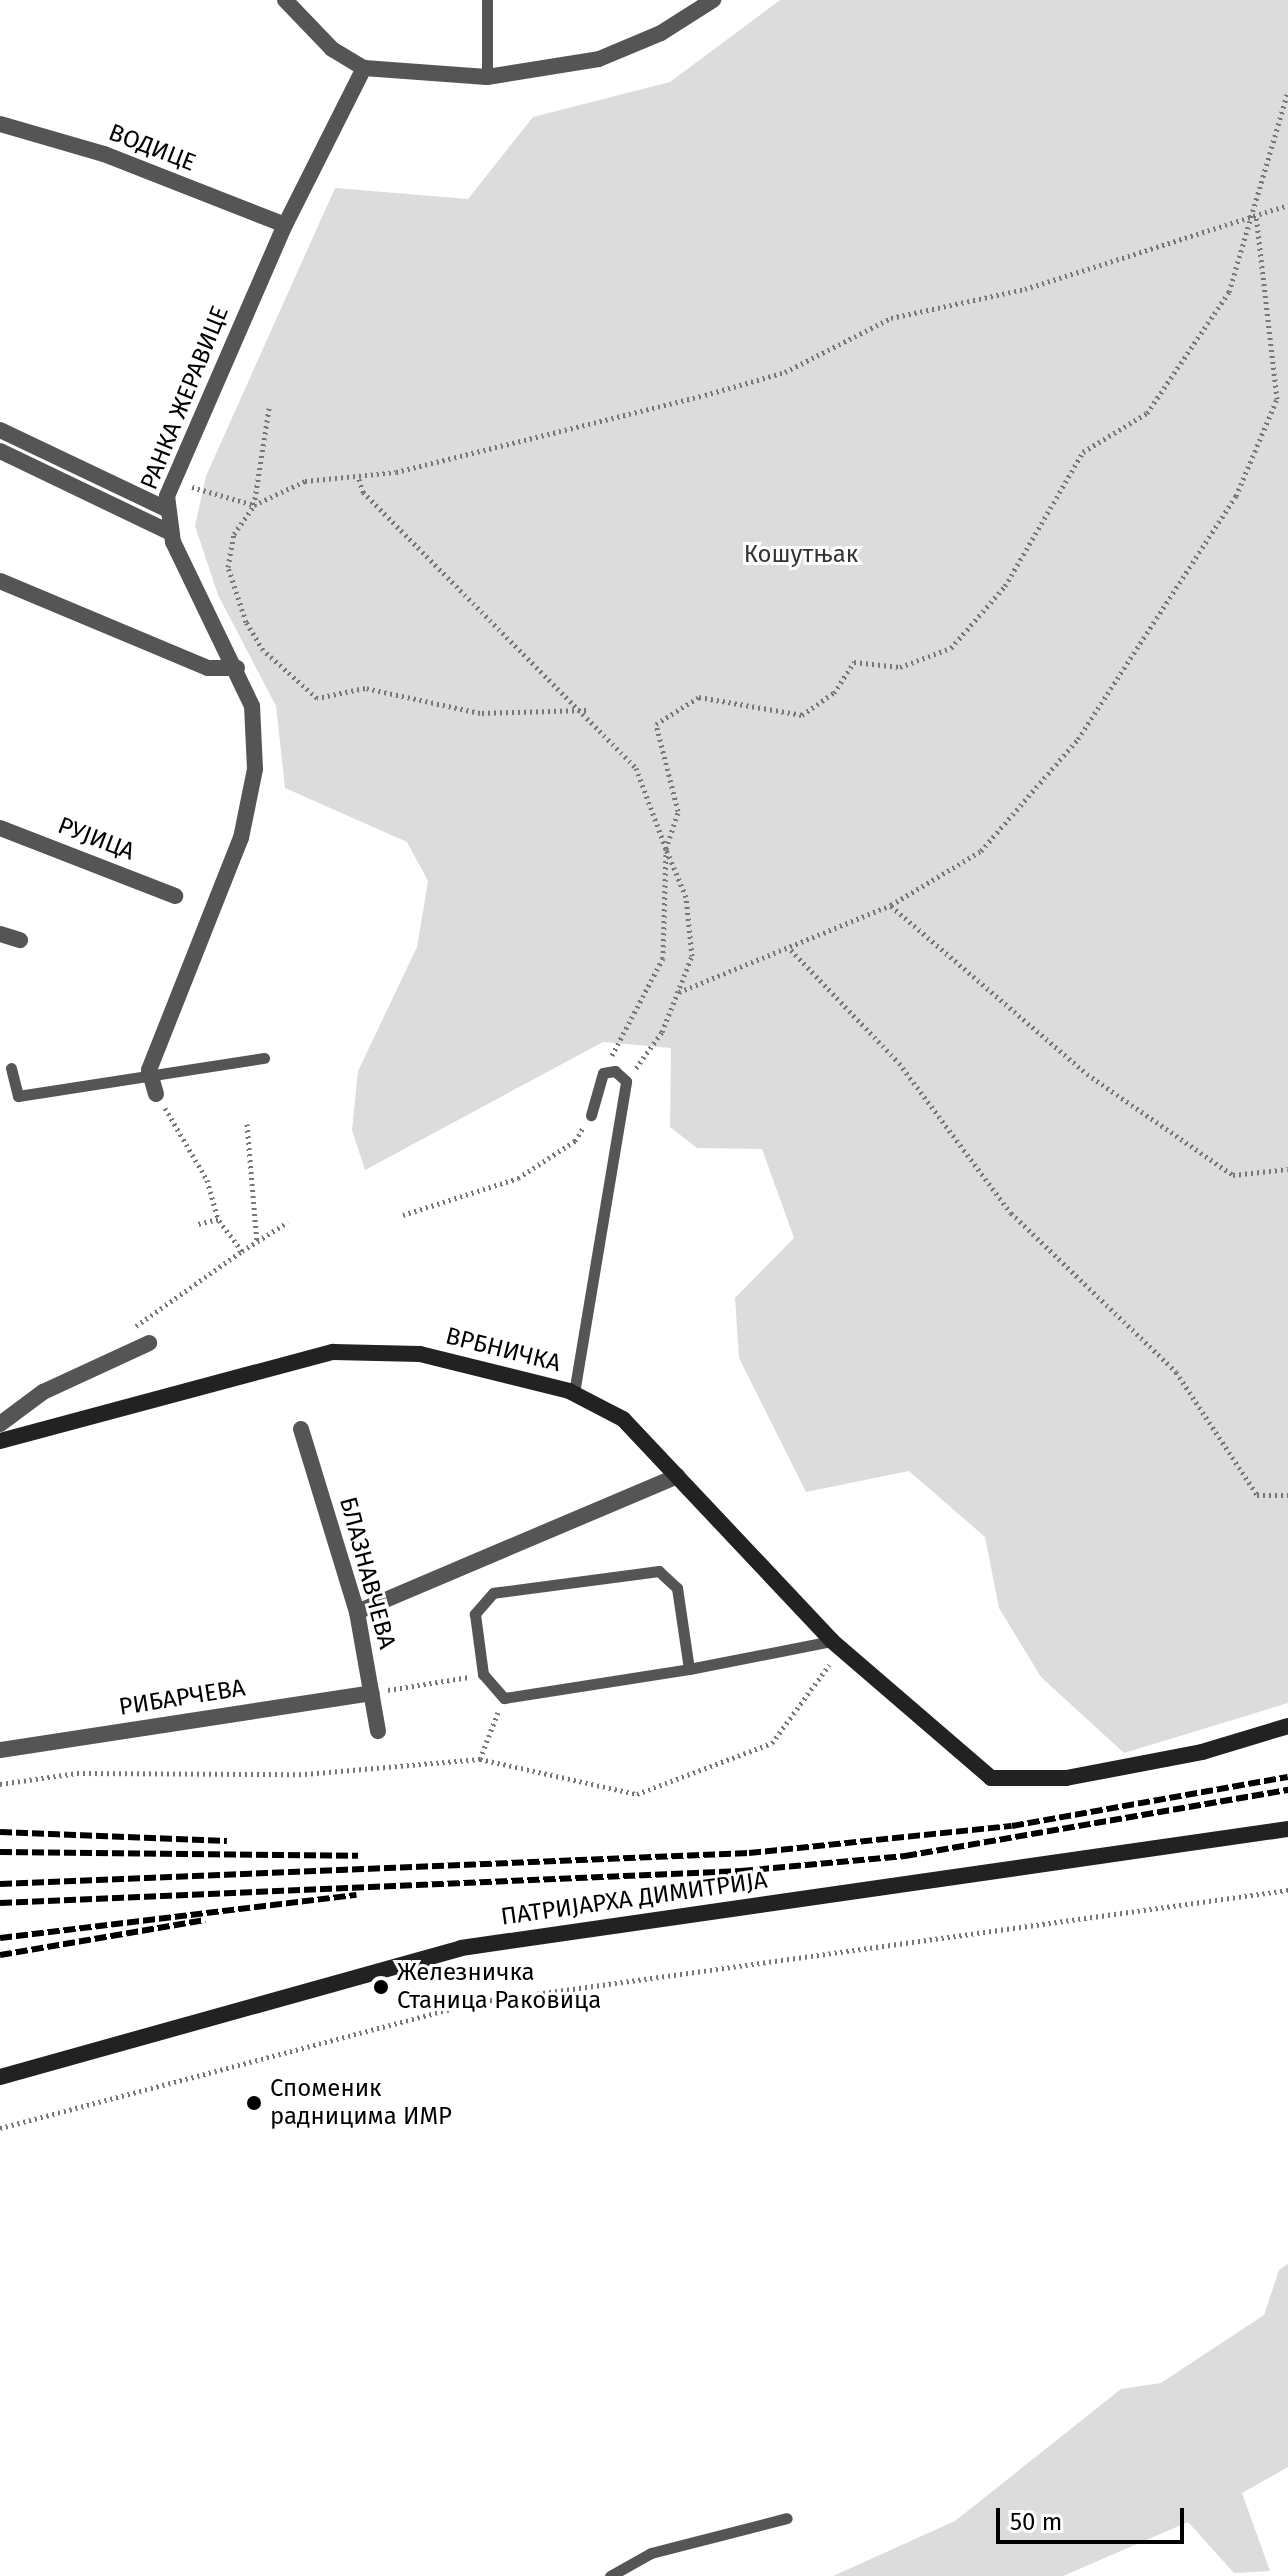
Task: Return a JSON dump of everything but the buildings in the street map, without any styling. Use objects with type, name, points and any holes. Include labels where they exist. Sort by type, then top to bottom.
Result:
[{"type":"street","points":[[285,0],[332,49],[364,68],[487,77],[599,59],[661,33],[713,0]]},
{"type":"street","name":"РАНКА ЖЕРАВИЦЕ","points":[[149,1070],[252,803],[252,706],[237,668],[169,532],[166,509],[171,481],[285,225],[364,68]]},
{"type":"street","name":"ВОДИЦЕ","points":[[0,124],[104,154],[285,225]]},
{"type":"street","points":[[0,430],[166,509]]},
{"type":"street","points":[[0,451],[169,532]]},
{"type":"street","points":[[0,581],[208,668],[237,668]]},
{"type":"street","name":"РУЈИЦА","points":[[0,828],[175,896]]},
{"type":"street","points":[[0,934],[20,940]]},
{"type":"street","points":[[149,1070],[156,1094]]},
{"type":"street","points":[[0,1424],[43,1392],[149,1343]]},
{"type":"street","name":"ВРБНИЧКА","points":[[0,1441],[359,1348],[420,1354],[574,1393],[623,1419],[836,1646],[887,1687],[977,1772],[1014,1782],[1202,1752],[1288,1726]]},
{"type":"street","name":"БЛАЗНАВЧЕВА","points":[[301,1429],[357,1612],[378,1731]]},
{"type":"street","points":[[357,1612],[677,1476]]},
{"type":"street","name":"РИБАРЧЕВА","points":[[0,1750],[372,1693]]},
{"type":"street","name":"ПАТРИЈАРХА ДИМИТРИЈА","points":[[0,2077],[467,1946],[1288,1829]]},
{"type":"lane","points":[[487,0],[487,77]]},
{"type":"lane","points":[[11,1068],[18,1096],[149,1070],[264,1058]]},
{"type":"lane","points":[[574,1393],[626,1081],[615,1071],[603,1073],[591,1115]]},
{"type":"lane","points":[[689,1669],[677,1588],[659,1571],[493,1593],[475,1614],[483,1674],[504,1698],[836,1646]]},
{"type":"lane","points":[[610,2576],[651,2553],[787,2518]]},
{"type":"path","points":[[603,1073],[663,958],[666,849],[678,811],[656,724],[699,697],[802,715],[834,693],[854,662],[900,667],[951,648],[1005,586],[1083,452],[1147,413],[1229,292],[1256,215],[1288,92]]},
{"type":"path","points":[[171,481],[254,505],[305,481],[359,479],[785,372],[891,318],[1025,289],[1288,205]]},
{"type":"path","points":[[678,992],[791,950],[891,905],[981,851],[1078,739],[1236,496],[1277,399],[1256,215]]},
{"type":"path","points":[[269,408],[254,505],[234,534],[228,567],[241,609],[263,650],[317,698],[365,688],[491,714],[586,710]]},
{"type":"path","points":[[359,479],[406,536],[586,710],[636,768],[686,897],[692,956],[662,1032],[626,1081]]},
{"type":"path","points":[[891,905],[1087,1074],[1233,1175],[1288,1169]]},
{"type":"path","points":[[791,950],[899,1063],[1011,1213],[1176,1372],[1257,1495],[1288,1495]]},
{"type":"path","points":[[156,1094],[207,1180],[218,1219],[242,1251]]},
{"type":"path","points":[[403,1215],[518,1178],[575,1141],[591,1115]]},
{"type":"path","points":[[247,1124],[257,1242]]},
{"type":"path","points":[[198,1224],[218,1219]]},
{"type":"path","points":[[120,1357],[142,1319],[288,1222]]},
{"type":"path","points":[[0,1784],[77,1773],[305,1774],[480,1759],[637,1794],[772,1743],[836,1646]]},
{"type":"path","points":[[372,1693],[483,1674]]},
{"type":"path","points":[[480,1759],[504,1698]]},
{"type":"path","points":[[0,2128],[478,2002],[1288,1890]]},
{"type":"green space","name":"Кошутњак","points":[[780,0],[1288,0],[1288,1703],[1124,1753],[1041,1677],[999,1608],[985,1537],[909,1471],[806,1492],[739,1358],[735,1298],[794,1238],[762,1149],[697,1148],[670,1127],[671,1048],[603,1042],[365,1170],[352,1130],[358,1071],[417,947],[428,881],[407,842],[285,788],[276,706],[218,595],[195,526],[206,476],[335,188],[468,199],[533,117],[670,82]]},
{"type":"green space","points":[[1288,2264],[1288,2467],[1242,2493],[1270,2571],[1234,2573],[1188,2522],[1063,2576],[833,2576],[955,2521],[1121,2389],[1161,2383],[1264,2315],[1279,2270]]},
{"type":"railway","points":[[0,1884],[749,1853],[1012,1826],[1288,1777]]},
{"type":"railway","points":[[0,1903],[741,1871],[905,1856],[1288,1790]]},
{"type":"railway","points":[[0,1832],[227,1841]]},
{"type":"railway","points":[[0,1852],[358,1856]]},
{"type":"railway","points":[[0,1938],[356,1895]]},
{"type":"railway","points":[[0,1955],[205,1920]]},
{"type":"place","name":"Железничка Станица Раковица","points":[[381,1987]]},
{"type":"place","name":"Споменик радницима ИМР","points":[[254,2103]]}]
